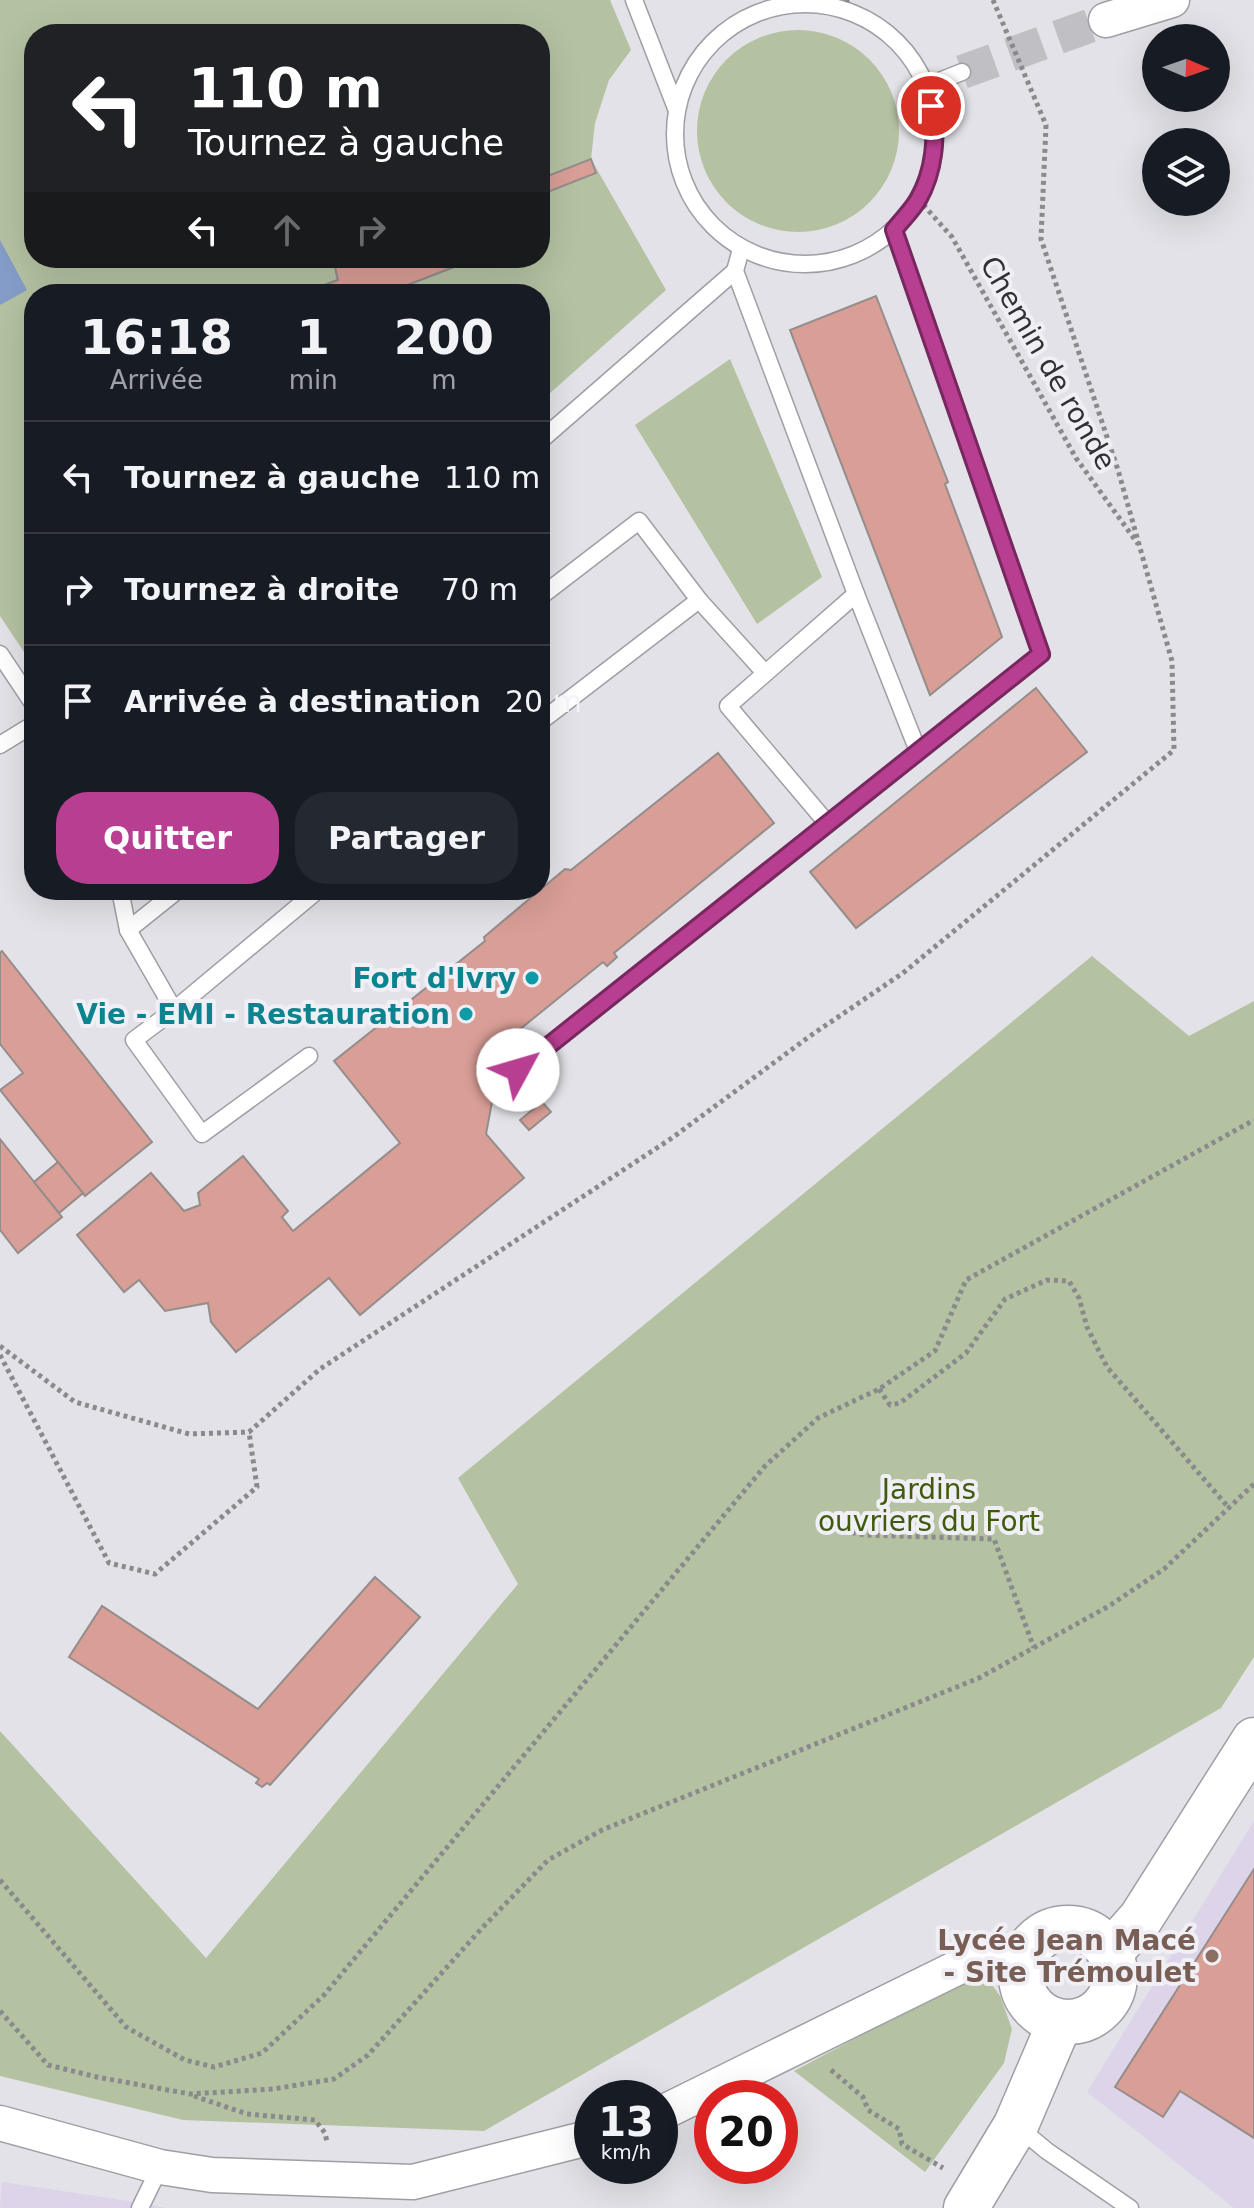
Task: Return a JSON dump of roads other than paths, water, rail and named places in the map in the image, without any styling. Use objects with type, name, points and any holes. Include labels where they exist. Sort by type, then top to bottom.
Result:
[{"type":"main road","points":[[1110,1953],[1141,1918],[1254,1740]]},
{"type":"main road","points":[[1075,1928],[1090,1932],[1110,1953],[1115,1982],[1110,1997],[1101,2009],[1089,2017],[1060,2022],[1046,2017],[1025,1996],[1020,1967],[1025,1953],[1046,1932],[1075,1928]]},
{"type":"main road","points":[[972,2198],[1016,2125],[1060,2022]]},
{"type":"street","points":[[1106,20],[1172,0]]},
{"type":"street","points":[[678,2105],[985,1954],[1025,1953]]},
{"type":"street","points":[[0,2123],[160,2167],[212,2175],[413,2182],[574,2142]]},
{"type":"lane","points":[[634,0],[676,108]]},
{"type":"lane","points":[[793,3],[847,6],[874,22],[906,50],[927,86],[936,125],[932,163],[918,199],[894,230],[861,253],[821,264],[779,263],[741,249],[709,224],[686,189],[675,150],[676,108],[691,68],[717,36],[753,13],[793,3]]},
{"type":"lane","points":[[927,86],[962,72]]},
{"type":"lane","points":[[518,1070],[1041,654],[894,230]]},
{"type":"lane","points":[[550,432],[735,271],[741,249]]},
{"type":"lane","points":[[735,271],[918,751]]},
{"type":"lane","points":[[550,589],[639,521],[699,600],[765,673]]},
{"type":"lane","points":[[827,823],[728,706],[856,594]]},
{"type":"lane","points":[[550,714],[699,600]]},
{"type":"lane","points":[[0,654],[24,690]]},
{"type":"lane","points":[[0,745],[24,730]]},
{"type":"lane","points":[[122,900],[128,930],[174,1010]]},
{"type":"lane","points":[[128,930],[166,900]]},
{"type":"lane","points":[[306,900],[134,1040],[202,1134],[309,1056]]},
{"type":"lane","points":[[1016,2125],[1047,2151],[1130,2208]]},
{"type":"lane","points":[[140,2208],[160,2167]]},
{"type":"water","points":[[0,240],[24,284],[24,292],[0,305]]},
{"type":"tunnel","points":[[962,72],[1106,20]]},
{"type":"place","name":"Fort d'Ivry","points":[[532,978]]},
{"type":"place","name":"Vie - EMI - Restauration","points":[[466,1014]]},
{"type":"place","name":"Lycée Jean Macé - Site Trémoulet","points":[[1212,1956]]},
{"type":"park label","name":"Jardins ouvriers du Fort","points":[[929,1505]]}]
